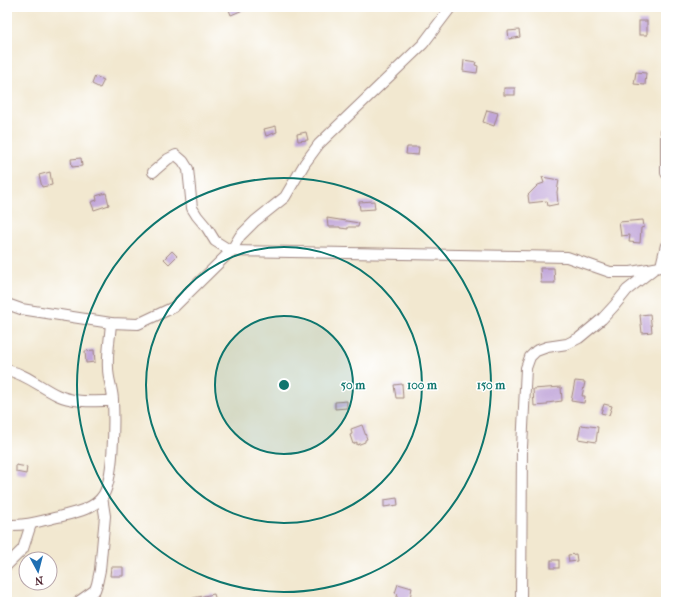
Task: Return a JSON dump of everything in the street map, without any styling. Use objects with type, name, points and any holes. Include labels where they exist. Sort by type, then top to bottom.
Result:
[{"type":"street","points":[[7,304],[21,309],[111,323],[138,324],[174,307],[231,251],[240,236],[255,221],[285,197],[305,163],[319,144],[423,44],[451,7]]},
{"type":"street","points":[[666,125],[666,173]]},
{"type":"street","points":[[153,172],[168,159],[176,155],[179,156],[188,169],[192,208],[215,241],[231,251],[567,257],[610,272],[631,272],[661,267]]},
{"type":"street","points":[[521,602],[524,384],[526,368],[530,357],[536,351],[547,347],[567,344],[579,338],[602,319],[627,290],[661,267],[666,245]]},
{"type":"street","points":[[7,525],[18,526],[31,524],[85,509],[95,504],[102,497],[109,480],[113,435],[113,401],[108,368],[111,323]]},
{"type":"street","points":[[7,370],[26,376],[38,385],[67,398],[113,401]]},
{"type":"street","points":[[78,602],[95,590],[97,584],[100,570],[105,516],[102,497]]},
{"type":"street","points":[[7,564],[23,549],[31,524]]},
{"type":"building","points":[[228,7],[250,7],[231,15]]},
{"type":"building","points":[[639,21],[647,21],[647,35],[639,35]]},
{"type":"building","points":[[519,30],[520,37],[509,39],[508,31]]},
{"type":"building","points":[[464,60],[476,62],[475,65],[478,66],[477,73],[463,71]]},
{"type":"building","points":[[636,72],[646,73],[645,85],[634,84]]},
{"type":"building","points":[[95,76],[104,80],[100,88],[92,84]]},
{"type":"building","points":[[504,88],[515,88],[515,95],[504,95]]},
{"type":"building","points":[[487,110],[498,113],[494,126],[483,122]]},
{"type":"building","points":[[276,126],[277,132],[266,136],[264,129]]},
{"type":"building","points":[[306,132],[308,140],[298,141],[297,134]]},
{"type":"building","points":[[407,147],[419,147],[418,155],[406,154]]},
{"type":"building","points":[[81,158],[82,166],[72,167],[71,159]]},
{"type":"building","points":[[50,172],[52,185],[42,187],[39,175]]},
{"type":"building","points":[[542,177],[559,180],[557,192],[558,204],[548,206],[547,201],[529,203],[528,195],[538,185],[544,183]]},
{"type":"building","points":[[106,193],[109,205],[94,210],[91,202],[97,200],[96,196]]},
{"type":"building","points":[[374,201],[375,209],[360,210],[359,202]]},
{"type":"building","points":[[327,218],[359,223],[358,227],[348,227],[348,229],[328,227]]},
{"type":"building","points":[[643,220],[644,227],[641,228],[640,243],[629,242],[630,235],[621,236],[619,222]]},
{"type":"building","points":[[172,251],[177,256],[169,264],[164,259]]},
{"type":"building","points":[[540,268],[554,268],[555,283],[541,283]]},
{"type":"building","points":[[650,314],[652,332],[642,333],[640,315]]},
{"type":"building","points":[[94,350],[95,362],[86,363],[85,351]]},
{"type":"building","points":[[575,381],[585,382],[582,396],[585,396],[584,403],[571,401]]},
{"type":"building","points":[[402,384],[403,398],[396,398],[394,385]]},
{"type":"building","points":[[561,387],[562,401],[547,403],[547,405],[534,406],[533,389]]},
{"type":"building","points":[[347,401],[347,408],[335,409],[335,402]]},
{"type":"building","points":[[604,404],[612,406],[609,415],[601,413]]},
{"type":"building","points":[[362,425],[367,439],[365,442],[357,445],[357,442],[353,444],[350,435],[352,434],[351,429]]},
{"type":"building","points":[[581,425],[598,427],[596,442],[578,439]]},
{"type":"building","points":[[16,465],[27,467],[26,474],[16,472]]},
{"type":"building","points":[[397,498],[398,505],[384,507],[384,500]]},
{"type":"building","points":[[576,554],[577,561],[569,562],[568,555]]},
{"type":"building","points":[[551,560],[559,560],[559,568],[551,568]]},
{"type":"building","points":[[111,567],[123,567],[123,576],[110,576]]},
{"type":"building","points":[[398,584],[412,588],[410,598],[407,598],[406,602],[396,599],[398,594],[395,593]]},
{"type":"building","points":[[214,594],[216,601],[194,602],[193,598]]}]
